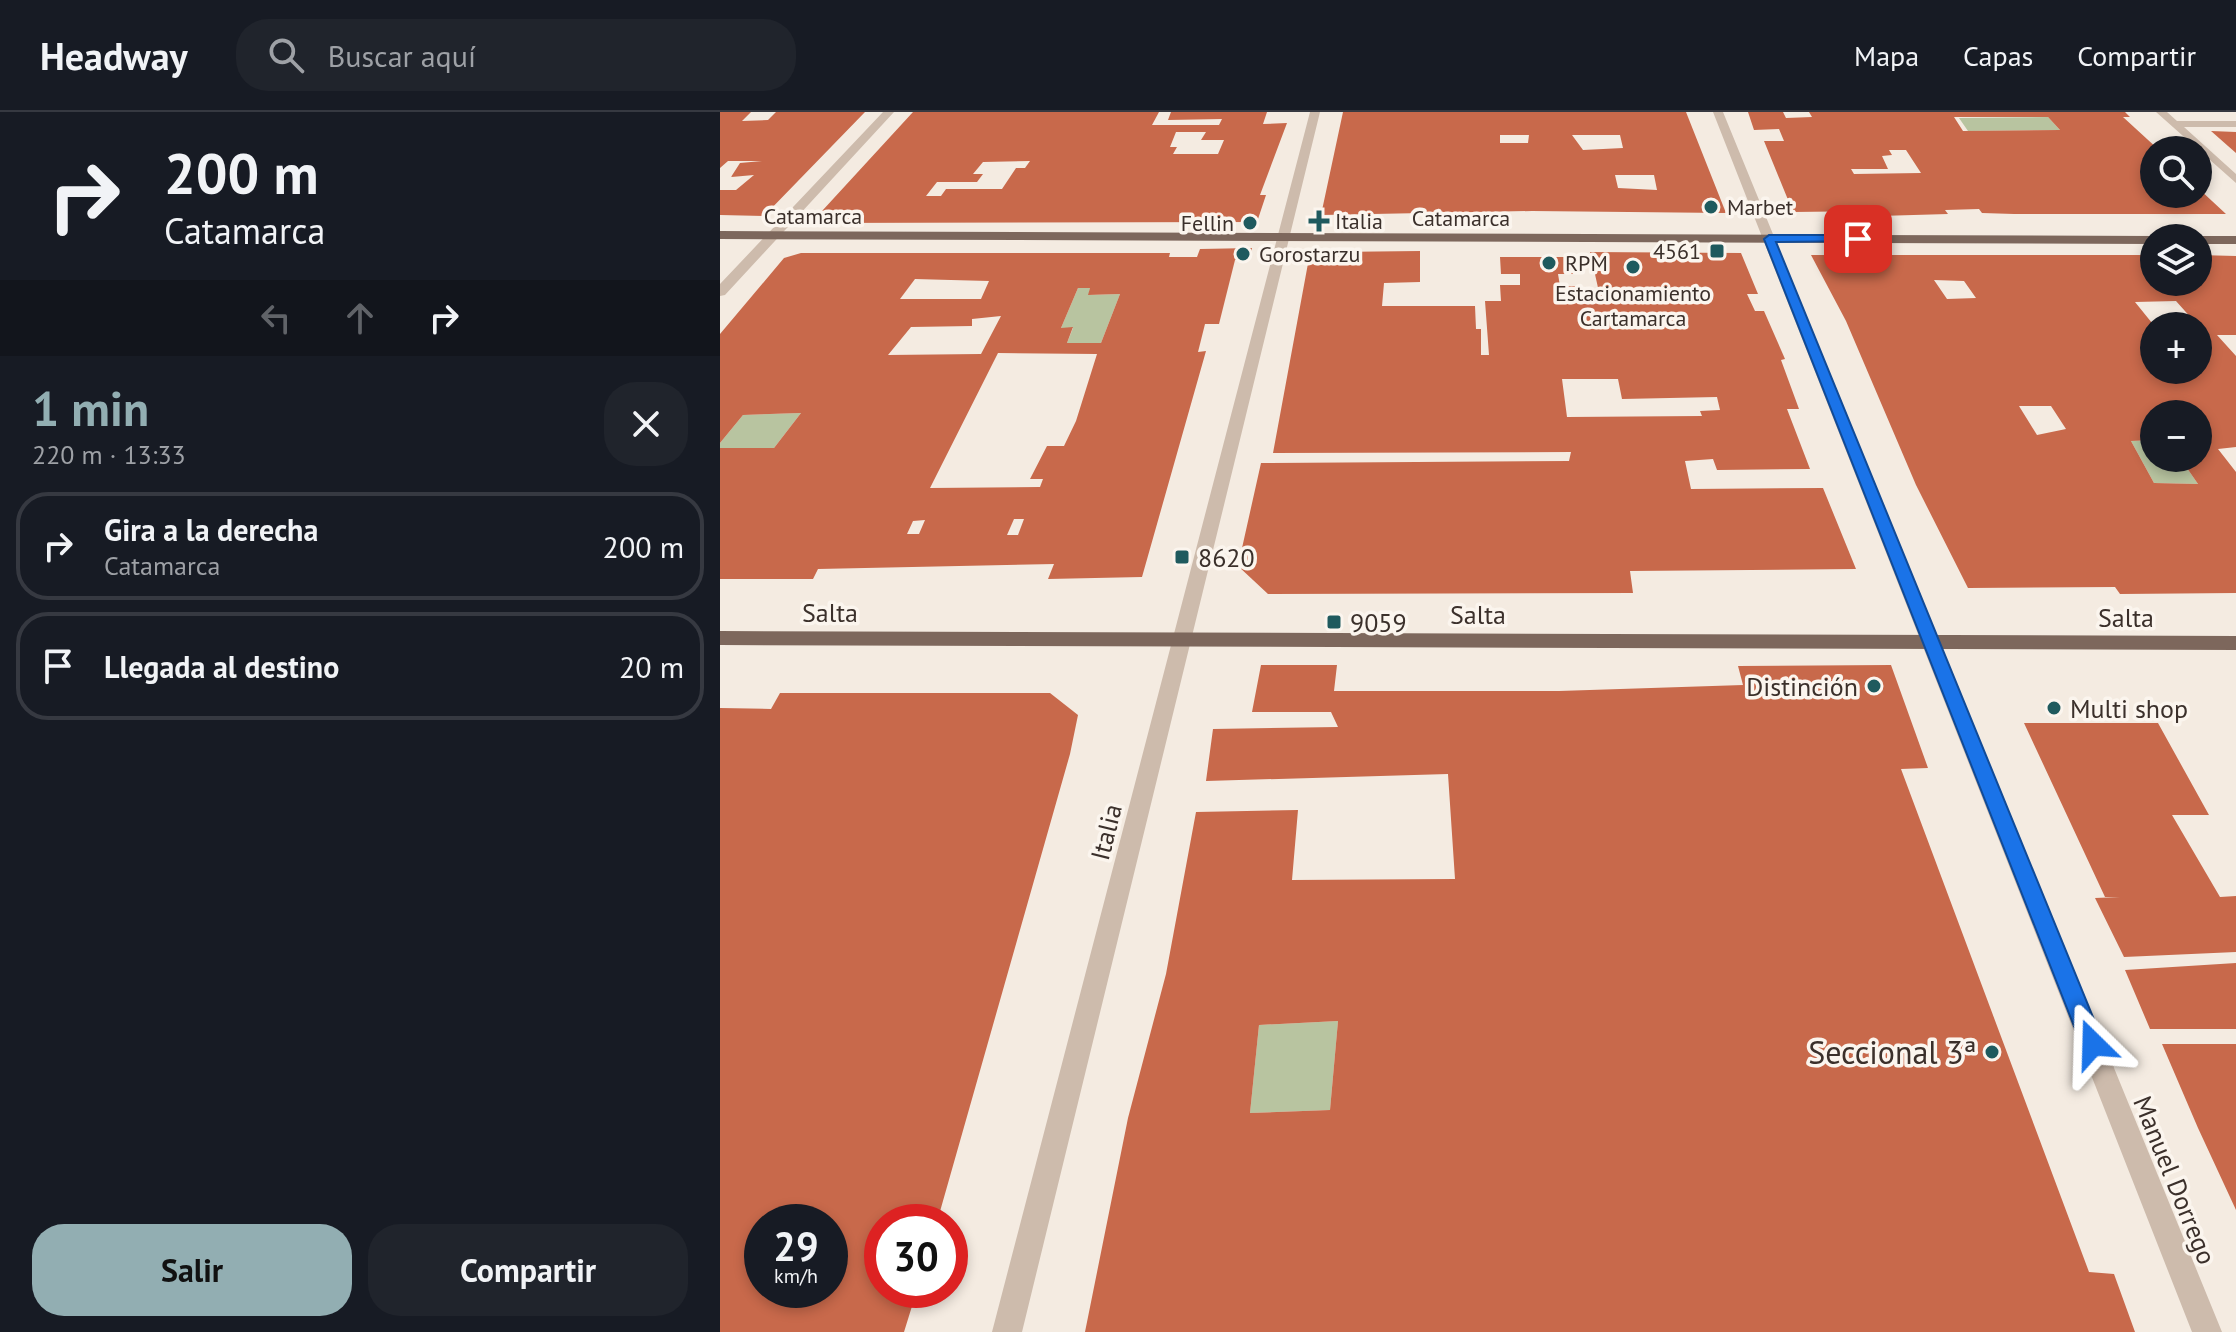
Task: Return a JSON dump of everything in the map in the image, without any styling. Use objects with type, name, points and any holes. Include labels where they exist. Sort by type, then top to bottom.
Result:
[{"type":"main road","name":"Catamarca","points":[[720,235],[2140,240]]},
{"type":"main road","points":[[2212,240],[2236,240]]},
{"type":"main road","name":"Salta","points":[[720,638],[2236,643]]},
{"type":"street","points":[[720,292],[889,112]]},
{"type":"street","name":"Italia","points":[[1007,1332],[1315,112]]},
{"type":"street","name":"Manuel Dorrego","points":[[1718,112],[2207,1332]]},
{"type":"street","points":[[2161,112],[2236,180]]},
{"type":"street","points":[[2175,124],[2236,124]]},
{"type":"green space","points":[[2048,117],[2060,130],[1968,131],[1959,118]]},
{"type":"green space","points":[[1078,288],[1090,288],[1089,295],[1120,294],[1101,343],[1067,343],[1073,328],[1061,328]]},
{"type":"green space","points":[[801,413],[774,448],[720,448],[720,443],[743,415]]},
{"type":"green space","points":[[2131,441],[2140,441],[2140,457]]},
{"type":"green space","points":[[2148,472],[2190,472],[2198,484],[2154,483]]},
{"type":"green space","points":[[1338,1021],[1330,1110],[1250,1113],[1259,1025]]},
{"type":"building","points":[[720,112],[751,112],[742,121],[768,120],[776,112],[865,112],[764,216],[720,215],[720,190],[736,190],[754,175],[731,177],[740,163],[762,161],[728,161],[720,168]]},
{"type":"building","points":[[913,112],[1159,112],[1152,125],[1219,125],[1222,119],[1168,120],[1171,112],[1267,112],[1263,124],[1287,123],[1260,195],[1266,195],[1257,222],[811,223]],"holes":[[[1176,132],[1206,132],[1201,140],[1224,140],[1218,154],[1173,154],[1177,147],[1170,147]],[[1030,161],[1025,168],[1016,168],[1002,189],[946,189],[941,196],[926,196],[937,182],[977,182],[983,174],[973,174],[983,162]]]},
{"type":"building","points":[[1343,112],[1686,112],[1726,213],[1532,211],[1321,215]],"holes":[[[1500,135],[1529,135],[1528,143],[1500,143]],[[1572,135],[1620,135],[1623,148],[1583,150]],[[1615,175],[1654,175],[1657,190],[1618,188]]]},
{"type":"building","points":[[1748,112],[1783,112],[1786,118],[1812,117],[1809,112],[2125,112],[2130,117],[2123,117],[2144,136],[2140,136],[2140,208],[2212,208],[2212,201],[2226,214],[2014,214],[1982,213],[1979,209],[1945,210],[1948,214],[1879,216],[1875,211],[1793,212],[1764,141],[1784,141],[1779,129],[1754,130]],"holes":[[[1954,117],[2048,117],[2060,130],[1963,131]],[[1889,150],[1906,150],[1921,173],[1854,174],[1851,169],[1888,169],[1882,156],[1892,155]]]},
{"type":"building","points":[[2211,131],[2236,132],[2236,153],[2228,146]]},
{"type":"building","points":[[1252,248],[1249,260],[1235,260],[1219,324],[1205,324],[1198,352],[1206,351],[1142,577],[1048,579],[1054,564],[818,569],[813,579],[720,579],[720,448],[774,448],[801,413],[743,415],[720,443],[720,334],[784,258],[801,253],[1170,253],[1169,257],[1197,257],[1200,249]],"holes":[[[915,279],[989,281],[981,299],[900,299]],[[1078,288],[1090,288],[1088,295],[1120,294],[1101,343],[1067,343],[1073,327],[1061,328]],[[1001,316],[981,354],[888,355],[911,327],[972,326],[972,319]],[[998,353],[1097,354],[1076,421],[1064,446],[1047,446],[1030,479],[1043,479],[1040,487],[930,488]],[[1014,519],[1024,519],[1018,535],[1007,535]],[[925,520],[919,534],[907,534],[913,521]]]},
{"type":"building","points":[[1420,251],[1420,282],[1384,283],[1382,306],[1475,306],[1476,329],[1481,329],[1481,355],[1489,355],[1485,301],[1501,301],[1500,285],[1520,285],[1520,274],[1501,274],[1500,257],[1574,257],[1576,274],[1558,274],[1560,286],[1578,286],[1581,301],[1601,301],[1590,252],[1741,253],[1758,294],[1747,294],[1755,311],[1764,311],[1785,359],[1781,360],[1799,409],[1787,409],[1810,469],[1717,470],[1713,459],[1685,461],[1691,489],[1823,488],[1856,569],[1630,571],[1633,593],[1268,594],[1238,566],[1261,463],[1569,461],[1571,452],[1273,453],[1309,258],[1333,252]],"holes":[[[1562,379],[1618,379],[1622,399],[1717,397],[1720,410],[1700,411],[1702,416],[1567,417]]]},
{"type":"building","points":[[1811,255],[2140,255],[2140,296],[2212,296],[2212,255],[2236,256],[2236,335],[2217,335],[2236,356],[2236,447],[2218,449],[2236,472],[2236,593],[2120,594],[2115,587],[1968,588],[1916,485],[1846,321]],"holes":[[[1934,280],[1964,281],[1976,298],[1947,299]],[[2019,406],[2051,406],[2066,429],[2037,435]]]},
{"type":"building","points":[[1261,665],[1337,665],[1334,691],[1559,691],[1743,685],[1738,666],[1891,665],[1928,768],[1901,769],[2089,1272],[2114,1274],[2135,1332],[1085,1332],[1128,1118],[1166,974],[1196,812],[1298,810],[1292,880],[1455,879],[1448,774],[1206,781],[1213,729],[1338,727],[1331,712],[1252,712]],"holes":[[[1338,1021],[1330,1110],[1250,1113],[1259,1025]]]},
{"type":"building","points":[[780,693],[1050,693],[1078,715],[1070,754],[942,1204],[864,1204],[864,1308],[911,1308],[904,1332],[720,1332],[720,708],[771,709]]},
{"type":"building","points":[[2024,723],[2158,723],[2209,815],[2172,815],[2220,897],[2236,896],[2236,952],[2124,957],[2095,898],[2120,897],[2105,897]]},
{"type":"building","points":[[2236,963],[2236,1029],[2150,1029],[2125,970]]},
{"type":"building","points":[[2162,1044],[2236,1044],[2236,1210],[2198,1128]]},
{"type":"place","name":"Marbet","points":[[1711,207]]},
{"type":"place","name":"Italia","points":[[1319,221]]},
{"type":"place","name":"Fellin","points":[[1250,223]]},
{"type":"place","name":"4561","points":[[1717,251]]},
{"type":"place","name":"Gorostarzu","points":[[1243,254]]},
{"type":"place","name":"RPM","points":[[1549,263]]},
{"type":"place","name":"Estacionamiento Cartamarca","points":[[1633,267]]},
{"type":"place","name":"8620","points":[[1182,557]]},
{"type":"place","name":"9059","points":[[1334,622]]},
{"type":"place","name":"Distinción","points":[[1874,686]]},
{"type":"place","name":"Multi shop","points":[[2054,708]]},
{"type":"place","name":"Seccional 3ª","points":[[1992,1052]]},
{"type":"route","points":[[1858,239],[1769,239],[2093,1044]]}]
